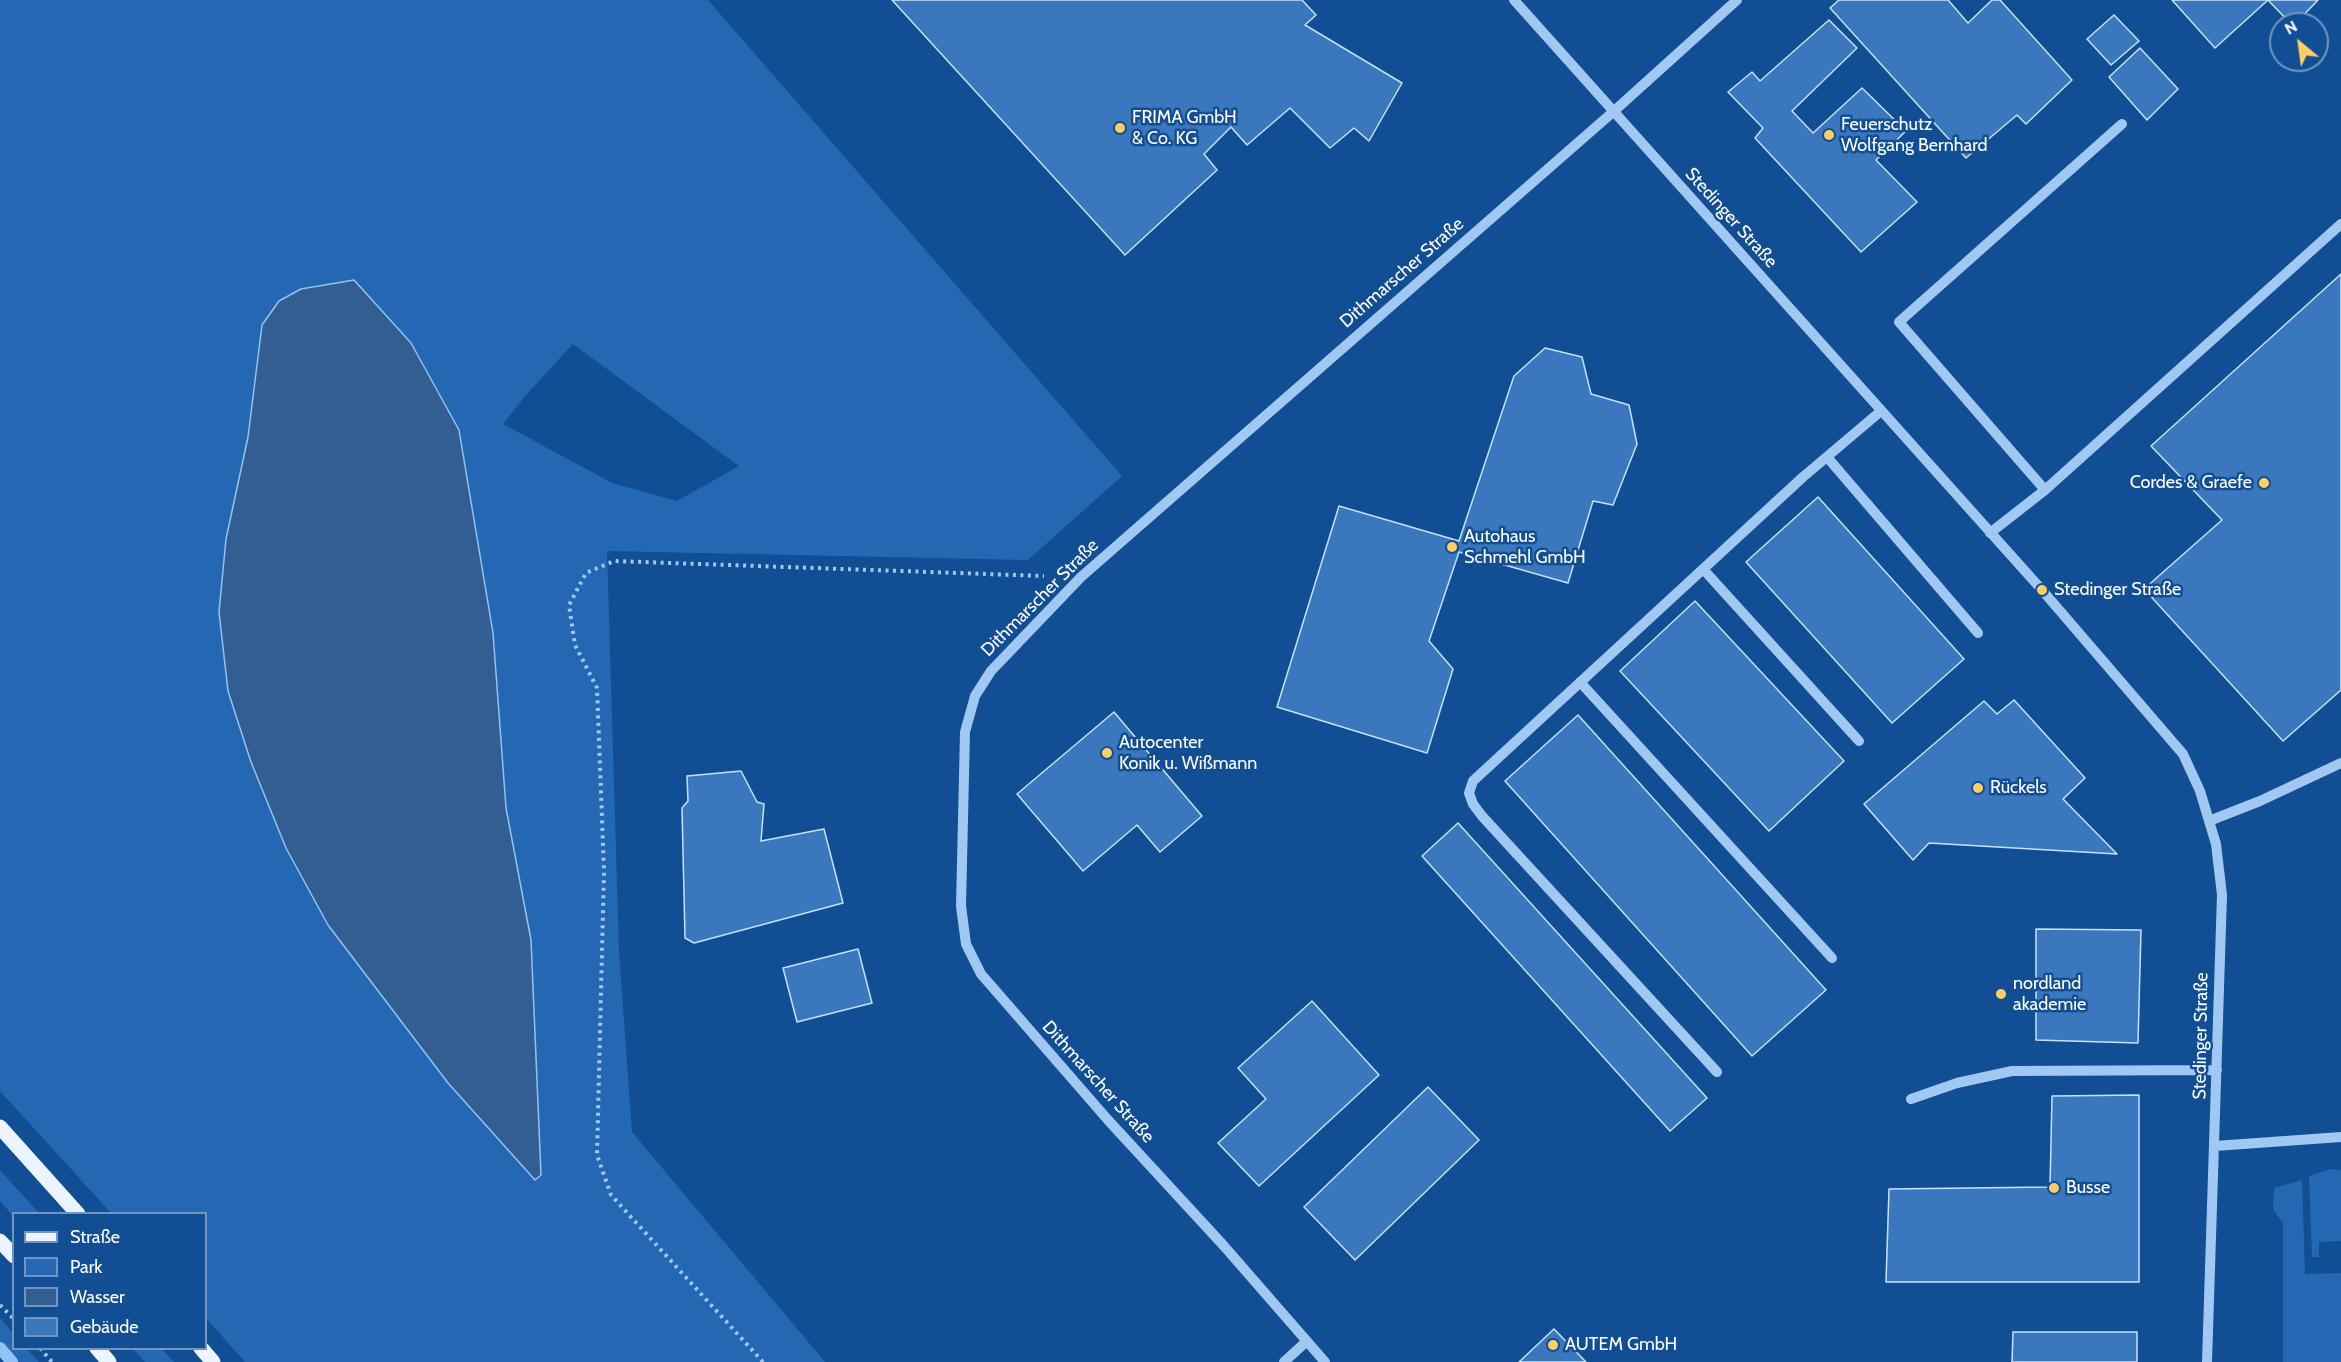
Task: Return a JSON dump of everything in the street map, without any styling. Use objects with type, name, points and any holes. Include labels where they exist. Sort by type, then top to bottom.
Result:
[{"type":"main road","points":[[0,1127],[76,1212]]},
{"type":"main road","points":[[0,1241],[12,1254]]},
{"type":"main road","points":[[99,1350],[109,1362]]},
{"type":"main road","points":[[203,1350],[213,1362]]},
{"type":"street","name":"Stedinger Straße","points":[[1514,0],[2149,712],[2183,754],[2200,791],[2216,844],[2222,895],[2208,1362]]},
{"type":"street","name":"Dithmarscher Straße","points":[[1325,1362],[1224,1245],[1108,1120],[981,974],[966,944],[961,906],[965,732],[975,696],[990,671],[1081,577],[1613,112],[1737,0]]},
{"type":"street","points":[[2045,490],[1899,322],[2122,124]]},
{"type":"street","points":[[1990,533],[2045,490],[2341,224]]},
{"type":"street","points":[[1718,1072],[1482,816],[1468,793],[1473,781],[1580,682],[1827,457],[1881,411]]},
{"type":"street","points":[[1827,457],[1978,633]]},
{"type":"street","points":[[1703,569],[1859,741]]},
{"type":"street","points":[[1580,682],[1832,958]]},
{"type":"street","points":[[2209,821],[2260,801],[2341,763]]},
{"type":"street","points":[[1911,1099],[1957,1083],[2012,1071],[2217,1070]]},
{"type":"street","points":[[2215,1146],[2341,1137]]},
{"type":"street","points":[[1284,1362],[1307,1341]]},
{"type":"path","points":[[763,1362],[611,1195],[597,1155],[604,871],[597,688],[575,645],[569,605],[586,573],[614,561],[1081,577]]},
{"type":"path","points":[[0,1305],[12,1318]]},
{"type":"path","points":[[42,1350],[52,1362]]},
{"type":"green space","points":[[0,0],[708,0],[1122,476],[1028,560],[607,551],[619,951],[632,1132],[825,1362],[245,1362],[207,1319],[207,1212],[110,1212],[0,1091]],"holes":[[[354,280],[459,430],[493,633],[506,808],[531,940],[251,762],[228,691],[219,612],[226,539],[248,437],[262,325],[279,301],[301,289]],[[573,344],[739,466],[677,501],[612,483],[503,424]]]},
{"type":"green space","points":[[2331,1169],[2341,1170],[2341,1241],[2319,1242],[2319,1257],[2312,1257],[2309,1176]]},
{"type":"green space","points":[[0,1170],[38,1212],[12,1212],[12,1215],[0,1201]]},
{"type":"green space","points":[[2302,1180],[2305,1274],[2341,1273],[2341,1362],[2283,1362],[2283,1224],[2273,1209],[2274,1188]]},
{"type":"green space","points":[[0,1318],[12,1332],[12,1350],[28,1350],[39,1362],[14,1362],[0,1346]]},
{"type":"green space","points":[[134,1350],[163,1350],[174,1362],[145,1362]]},
{"type":"water","points":[[354,280],[411,343],[459,430],[493,633],[506,808],[531,940],[541,1175],[535,1180],[448,1083],[328,925],[286,848],[251,762],[228,691],[219,612],[226,539],[248,437],[262,325],[279,301],[301,289]]},
{"type":"building","name":"FRIMA GmbH & Co. KG","points":[[892,0],[1302,0],[1316,15],[1305,25],[1402,83],[1369,141],[1354,128],[1330,148],[1290,108],[1247,145],[1231,127],[1204,154],[1217,170],[1125,255]]},
{"type":"building","points":[[1839,0],[1948,0],[1968,23],[1992,0],[2000,0],[2072,80],[2026,124],[2017,115],[1966,158],[1830,8]]},
{"type":"building","points":[[2172,0],[2268,0],[2215,48]]},
{"type":"building","points":[[2268,0],[2318,0],[2306,12],[2280,12]]},
{"type":"building","points":[[2114,15],[2139,41],[2111,65],[2087,39]]},
{"type":"building","name":"Feuerschutz Wolfgang Bernhard","points":[[1829,20],[1857,48],[1792,111],[1813,133],[1862,88],[1906,131],[1876,160],[1917,202],[1861,252],[1755,138],[1763,128],[1728,92],[1752,72],[1760,81]]},
{"type":"building","points":[[2140,48],[2178,89],[2147,120],[2109,77]]},
{"type":"building","name":"Cordes & Graefe","points":[[2341,274],[2341,690],[2283,741],[2144,589],[2222,520],[2151,446]]},
{"type":"building","name":"Autohaus Schmehl GmbH","points":[[1545,348],[1582,357],[1591,394],[1629,405],[1637,444],[1613,505],[1593,501],[1568,583],[1459,552],[1429,641],[1453,669],[1427,753],[1277,707],[1339,506],[1459,541],[1514,376]]},
{"type":"building","points":[[1818,497],[1964,659],[1892,723],[1746,562]]},
{"type":"building","points":[[1695,601],[1844,761],[1769,831],[1620,671]]},
{"type":"building","name":"Rückels","points":[[2014,700],[2085,778],[2063,799],[2117,854],[1929,843],[1913,860],[1864,804],[1984,701],[1997,714]]},
{"type":"building","name":"Autocenter Konik u. Wißmann","points":[[1114,712],[1202,816],[1160,852],[1137,825],[1083,871],[1017,794]]},
{"type":"building","points":[[1578,715],[1826,990],[1752,1056],[1505,781]]},
{"type":"building","points":[[741,771],[757,802],[764,804],[761,841],[824,829],[843,903],[694,943],[685,938],[682,808],[688,801],[687,776]]},
{"type":"building","points":[[1458,823],[1707,1098],[1670,1131],[1422,856]]},
{"type":"building","points":[[2036,929],[2141,930],[2138,1043],[2036,1040]]},
{"type":"building","points":[[858,949],[872,1003],[797,1022],[783,968]]},
{"type":"building","points":[[1312,1001],[1379,1075],[1259,1186],[1218,1143],[1266,1099],[1238,1068]]},
{"type":"building","points":[[1428,1087],[1479,1140],[1355,1260],[1304,1207]]},
{"type":"building","name":"Busse","points":[[2139,1095],[2139,1282],[1886,1282],[1889,1189],[2050,1187],[2052,1096]]},
{"type":"building","name":"AUTEM GmbH","points":[[1554,1329],[1586,1362],[1519,1362]]},
{"type":"building","points":[[2013,1332],[2137,1332],[2137,1362],[2012,1362]]},
{"type":"waterway","points":[[0,1348],[12,1362]]},
{"type":"place","name":"FRIMA GmbH & Co. KG","points":[[1120,128]]},
{"type":"place","name":"Feuerschutz Wolfgang Bernhard","points":[[1829,135]]},
{"type":"place","name":"Cordes & Graefe","points":[[2264,483]]},
{"type":"place","name":"Autohaus Schmehl GmbH","points":[[1452,547]]},
{"type":"place","name":"Stedinger Straße","points":[[2042,590]]},
{"type":"place","name":"Autocenter Konik u. Wißmann","points":[[1107,753]]},
{"type":"place","name":"Rückels","points":[[1978,788]]},
{"type":"place","name":"nordland akademie","points":[[2001,994]]},
{"type":"place","name":"Busse","points":[[2054,1188]]},
{"type":"place","name":"AUTEM GmbH","points":[[1553,1345]]}]
